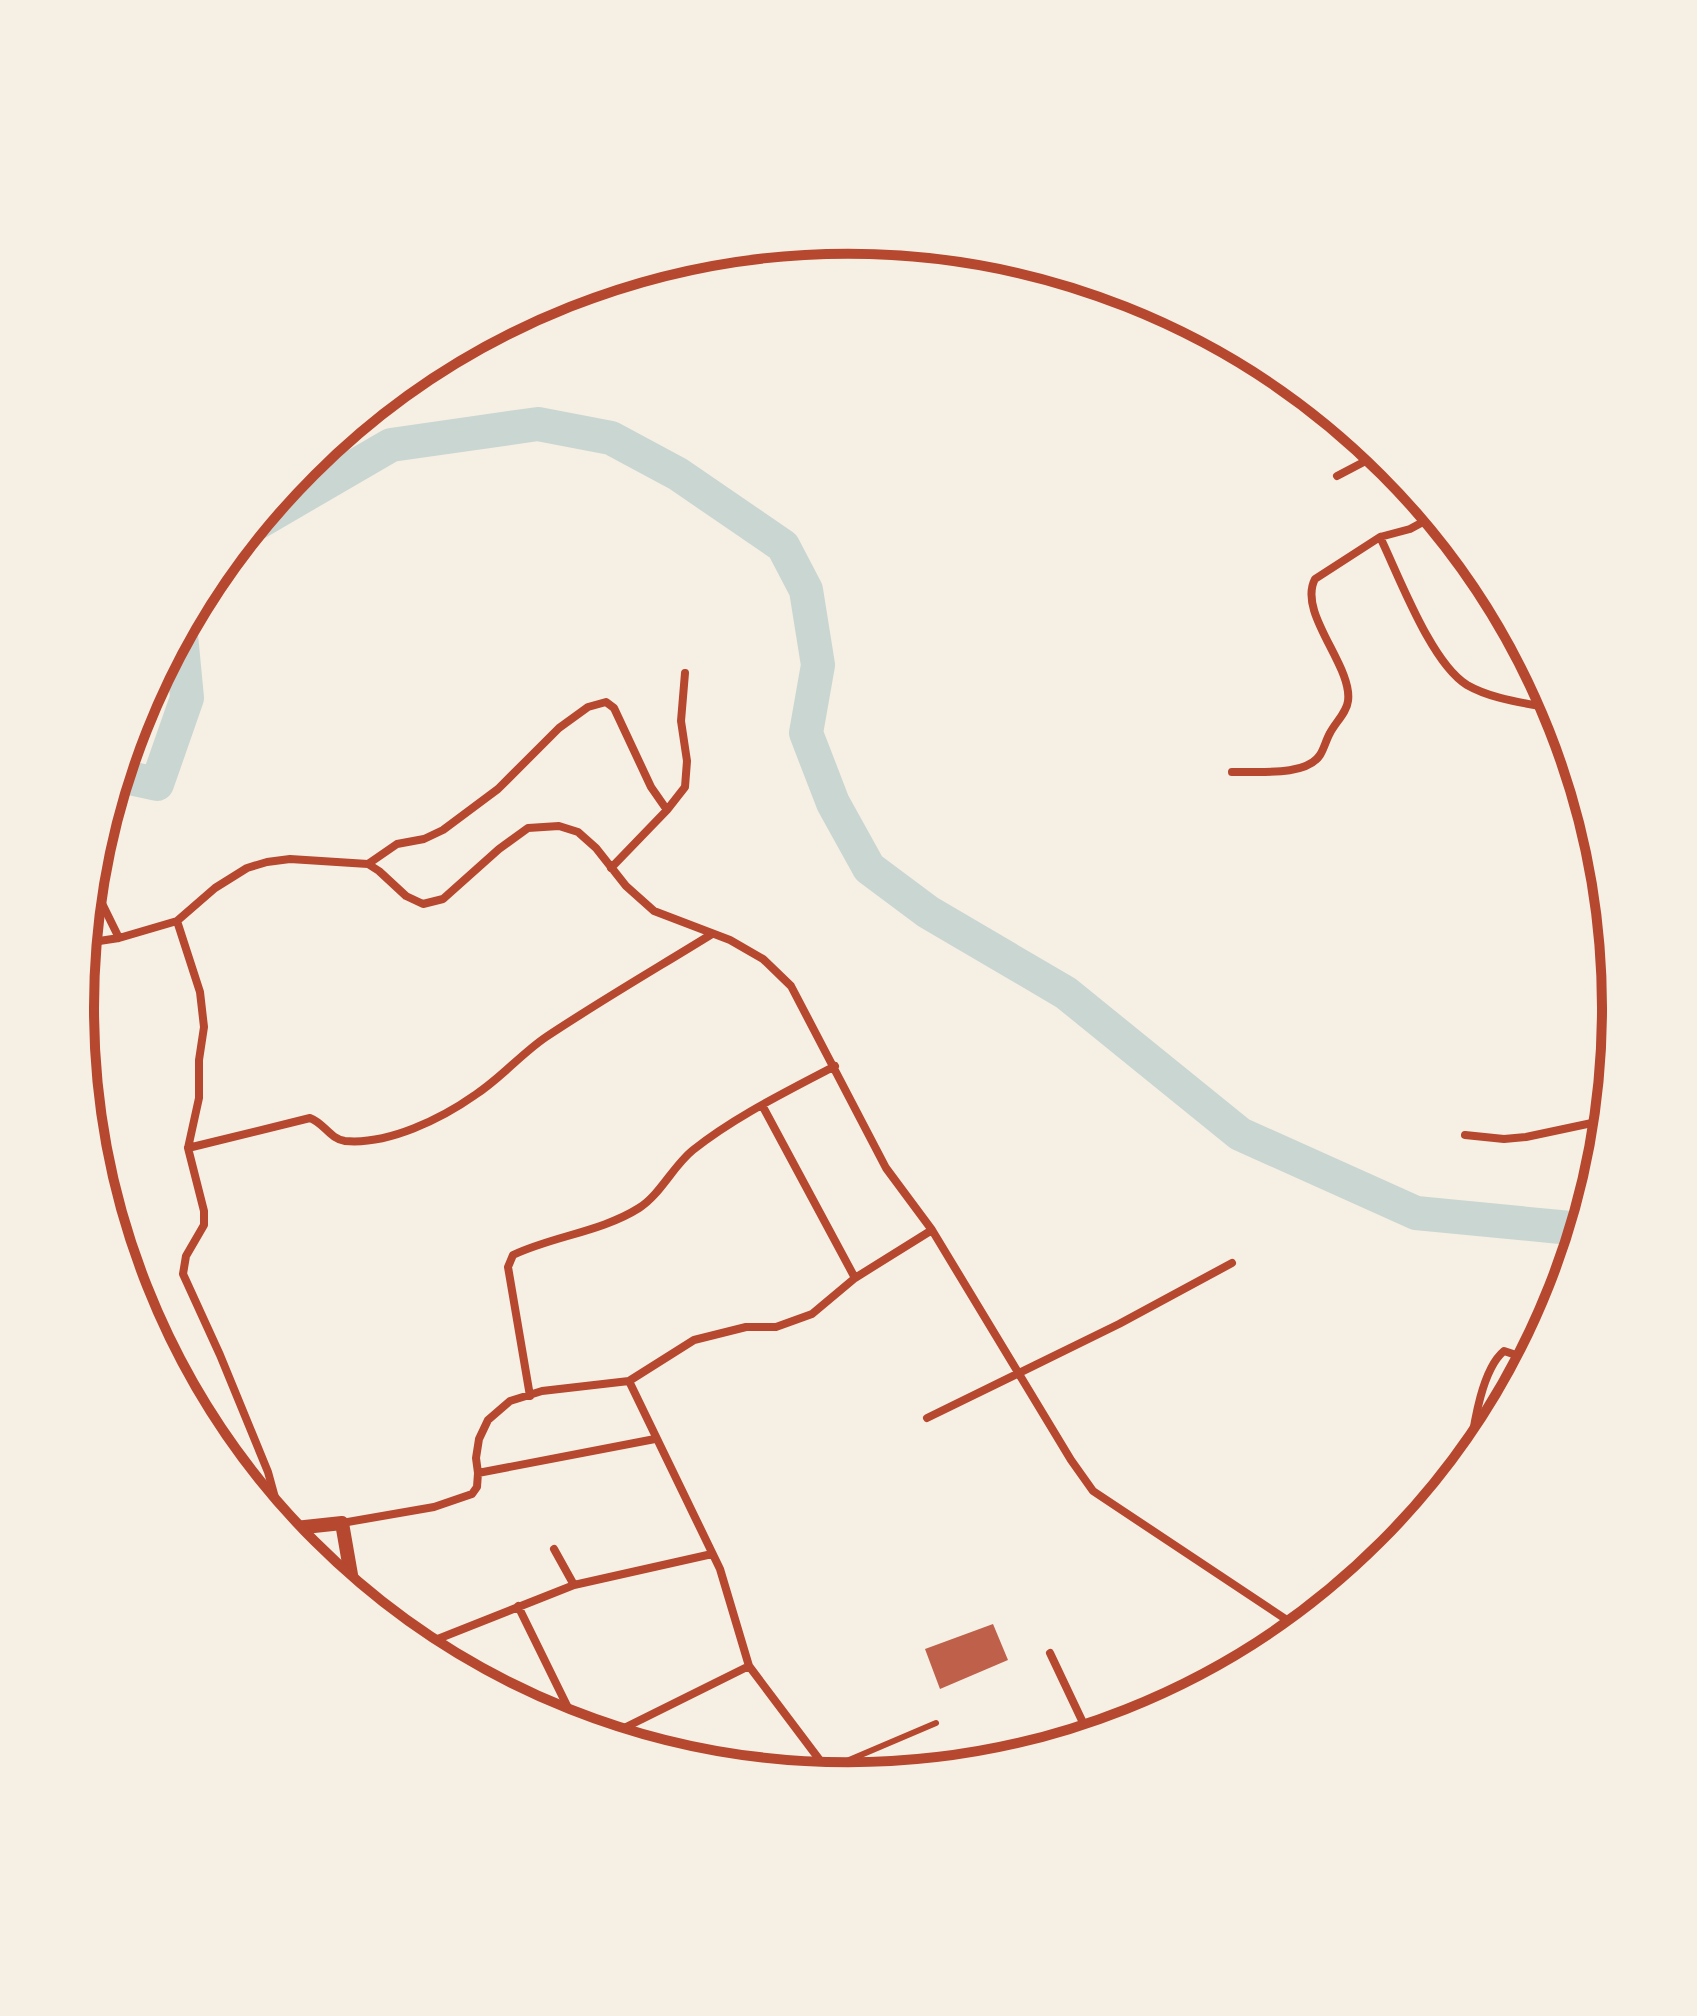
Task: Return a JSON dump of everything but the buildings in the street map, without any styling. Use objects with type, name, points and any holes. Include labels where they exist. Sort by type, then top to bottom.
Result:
[{"type":"street","points":[[1337,476],[1367,460]]},
{"type":"street","points":[[1232,772],[1306,768],[1319,757],[1348,702],[1347,687],[1314,610],[1310,588],[1315,579],[1380,537],[1410,529],[1424,521]]},
{"type":"street","points":[[1380,537],[1439,659],[1465,684],[1497,696],[1540,705]]},
{"type":"street","points":[[611,868],[685,787],[687,761],[681,721],[685,673]]},
{"type":"street","points":[[368,864],[397,844],[424,839],[443,830],[498,789],[559,728],[588,707],[606,702],[614,708],[651,787],[667,810]]},
{"type":"street","points":[[97,941],[177,921],[215,888],[247,868],[290,859],[368,864],[406,896],[423,904],[443,899],[528,828],[544,825],[578,832],[596,848],[626,886],[654,911],[730,940],[763,959],[791,986],[886,1168],[932,1230],[1071,1460],[1093,1491],[1288,1621]]},
{"type":"street","points":[[101,902],[119,938]]},
{"type":"street","points":[[177,921],[200,992],[204,1027],[199,1060],[199,1098],[188,1148],[204,1211],[204,1225],[186,1256],[183,1274],[220,1355],[268,1472],[275,1498]]},
{"type":"street","points":[[188,1148],[310,1118],[342,1141],[369,1140],[444,1114],[477,1094],[544,1038],[712,934]]},
{"type":"street","points":[[530,1396],[508,1267],[513,1255],[535,1244],[620,1218],[642,1207],[690,1152],[762,1105],[835,1066]]},
{"type":"street","points":[[762,1105],[855,1278]]},
{"type":"street","points":[[1465,1135],[1504,1139],[1526,1137],[1594,1122]]},
{"type":"street","points":[[302,1527],[434,1507],[464,1498],[477,1487],[479,1439],[488,1420],[510,1401],[567,1387],[629,1381],[694,1340],[746,1327],[776,1327],[812,1314],[855,1278],[932,1230]]},
{"type":"street","points":[[927,1418],[1020,1375],[1232,1263]]},
{"type":"street","points":[[1473,1431],[1499,1354],[1504,1351],[1518,1356]]},
{"type":"street","points":[[629,1381],[720,1569],[749,1666],[821,1761]]},
{"type":"street","points":[[478,1473],[655,1439]]},
{"type":"street","points":[[342,1523],[351,1575]]},
{"type":"street","points":[[554,1549],[574,1585]]},
{"type":"street","points":[[436,1639],[574,1585],[712,1554]]},
{"type":"street","points":[[518,1606],[568,1708]]},
{"type":"street","points":[[1050,1653],[1084,1724]]},
{"type":"street","points":[[624,1728],[749,1666]]},
{"type":"lane","points":[[851,1762],[936,1723]]},
{"type":"waterway","points":[[285,507],[391,445],[538,424],[611,438],[678,474],[783,546],[806,590],[818,665],[806,733],[833,803],[869,868],[928,912],[1066,993],[1240,1134],[1416,1213],[1570,1228]]},
{"type":"waterway","points":[[130,778],[157,784],[187,698],[183,654]]}]
